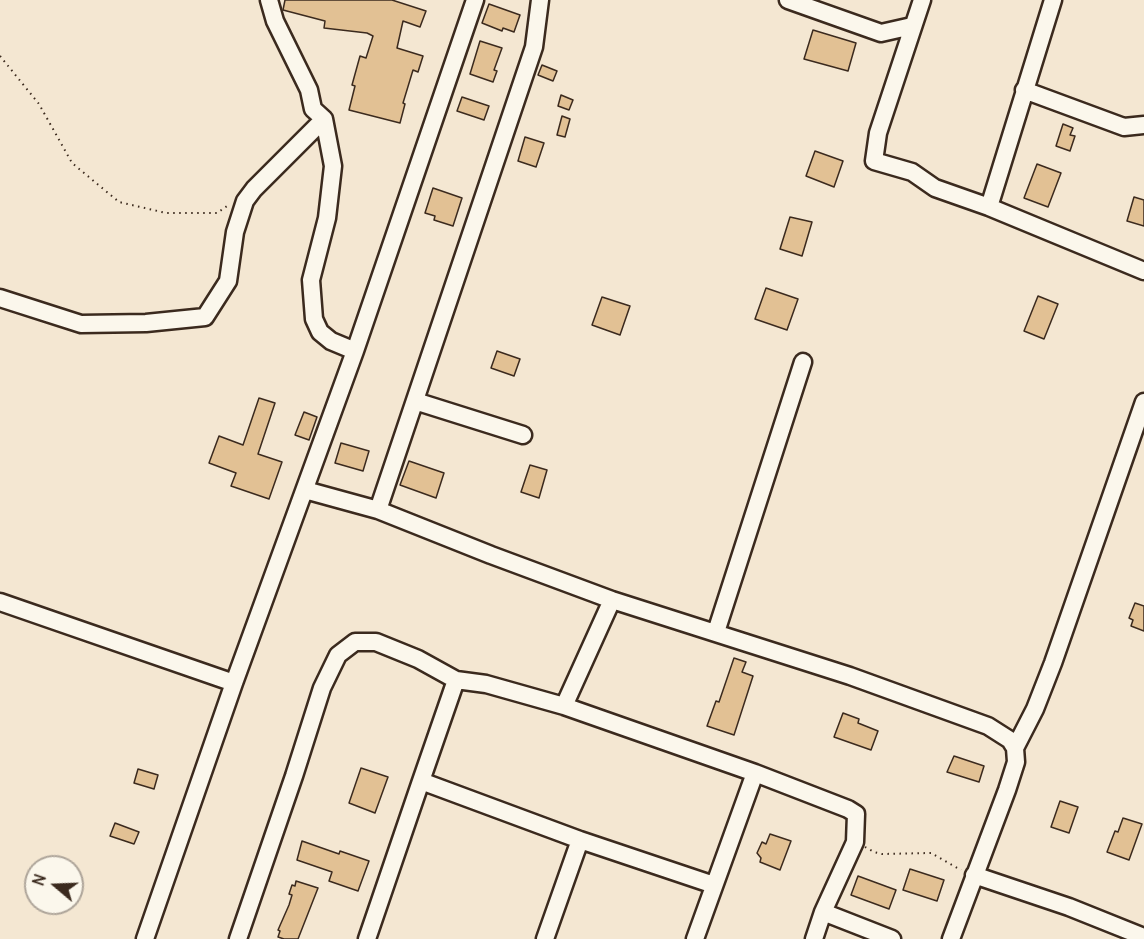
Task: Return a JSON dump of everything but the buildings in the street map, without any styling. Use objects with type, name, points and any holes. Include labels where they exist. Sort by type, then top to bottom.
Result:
[{"type":"street","points":[[269,0],[275,21],[309,90],[313,109],[324,119],[333,166],[327,218],[311,280],[314,319],[320,332],[331,341],[355,351]]},
{"type":"street","points":[[145,939],[234,683],[355,351],[475,0]]},
{"type":"street","points":[[378,510],[534,47],[540,0]]},
{"type":"street","points":[[788,0],[882,33],[912,26]]},
{"type":"street","points":[[922,0],[878,134],[874,161],[912,172],[935,188],[989,207],[1144,271]]},
{"type":"street","points":[[989,207],[1053,0]]},
{"type":"street","points":[[1024,90],[1124,127],[1144,126]]},
{"type":"street","points":[[0,298],[81,324],[146,323],[205,317],[228,281],[235,232],[245,201],[254,189],[324,119]]},
{"type":"street","points":[[716,632],[803,362]]},
{"type":"street","points":[[415,401],[523,435]]},
{"type":"street","points":[[951,939],[1016,762],[1015,747],[1035,709],[1053,663],[1144,402]]},
{"type":"street","points":[[305,490],[378,510],[612,600],[850,676],[988,726],[1010,740],[1015,747]]},
{"type":"street","points":[[564,706],[612,600]]},
{"type":"street","points":[[0,602],[234,683]]},
{"type":"street","points":[[238,939],[322,688],[338,655],[355,642],[376,642],[418,659],[456,680],[486,684],[564,706],[755,773],[856,814],[855,842],[823,912],[814,939]]},
{"type":"street","points":[[367,939],[456,680]]},
{"type":"street","points":[[695,939],[755,773]]},
{"type":"street","points":[[421,782],[580,840],[714,885]]},
{"type":"street","points":[[546,939],[580,840]]},
{"type":"street","points":[[974,875],[1069,907],[1144,937]]},
{"type":"street","points":[[823,912],[892,939]]},
{"type":"path","points":[[0,56],[39,104],[72,163],[119,202],[166,213],[217,213],[235,201]]},
{"type":"path","points":[[855,842],[882,854],[931,853],[958,869],[974,875]]}]
